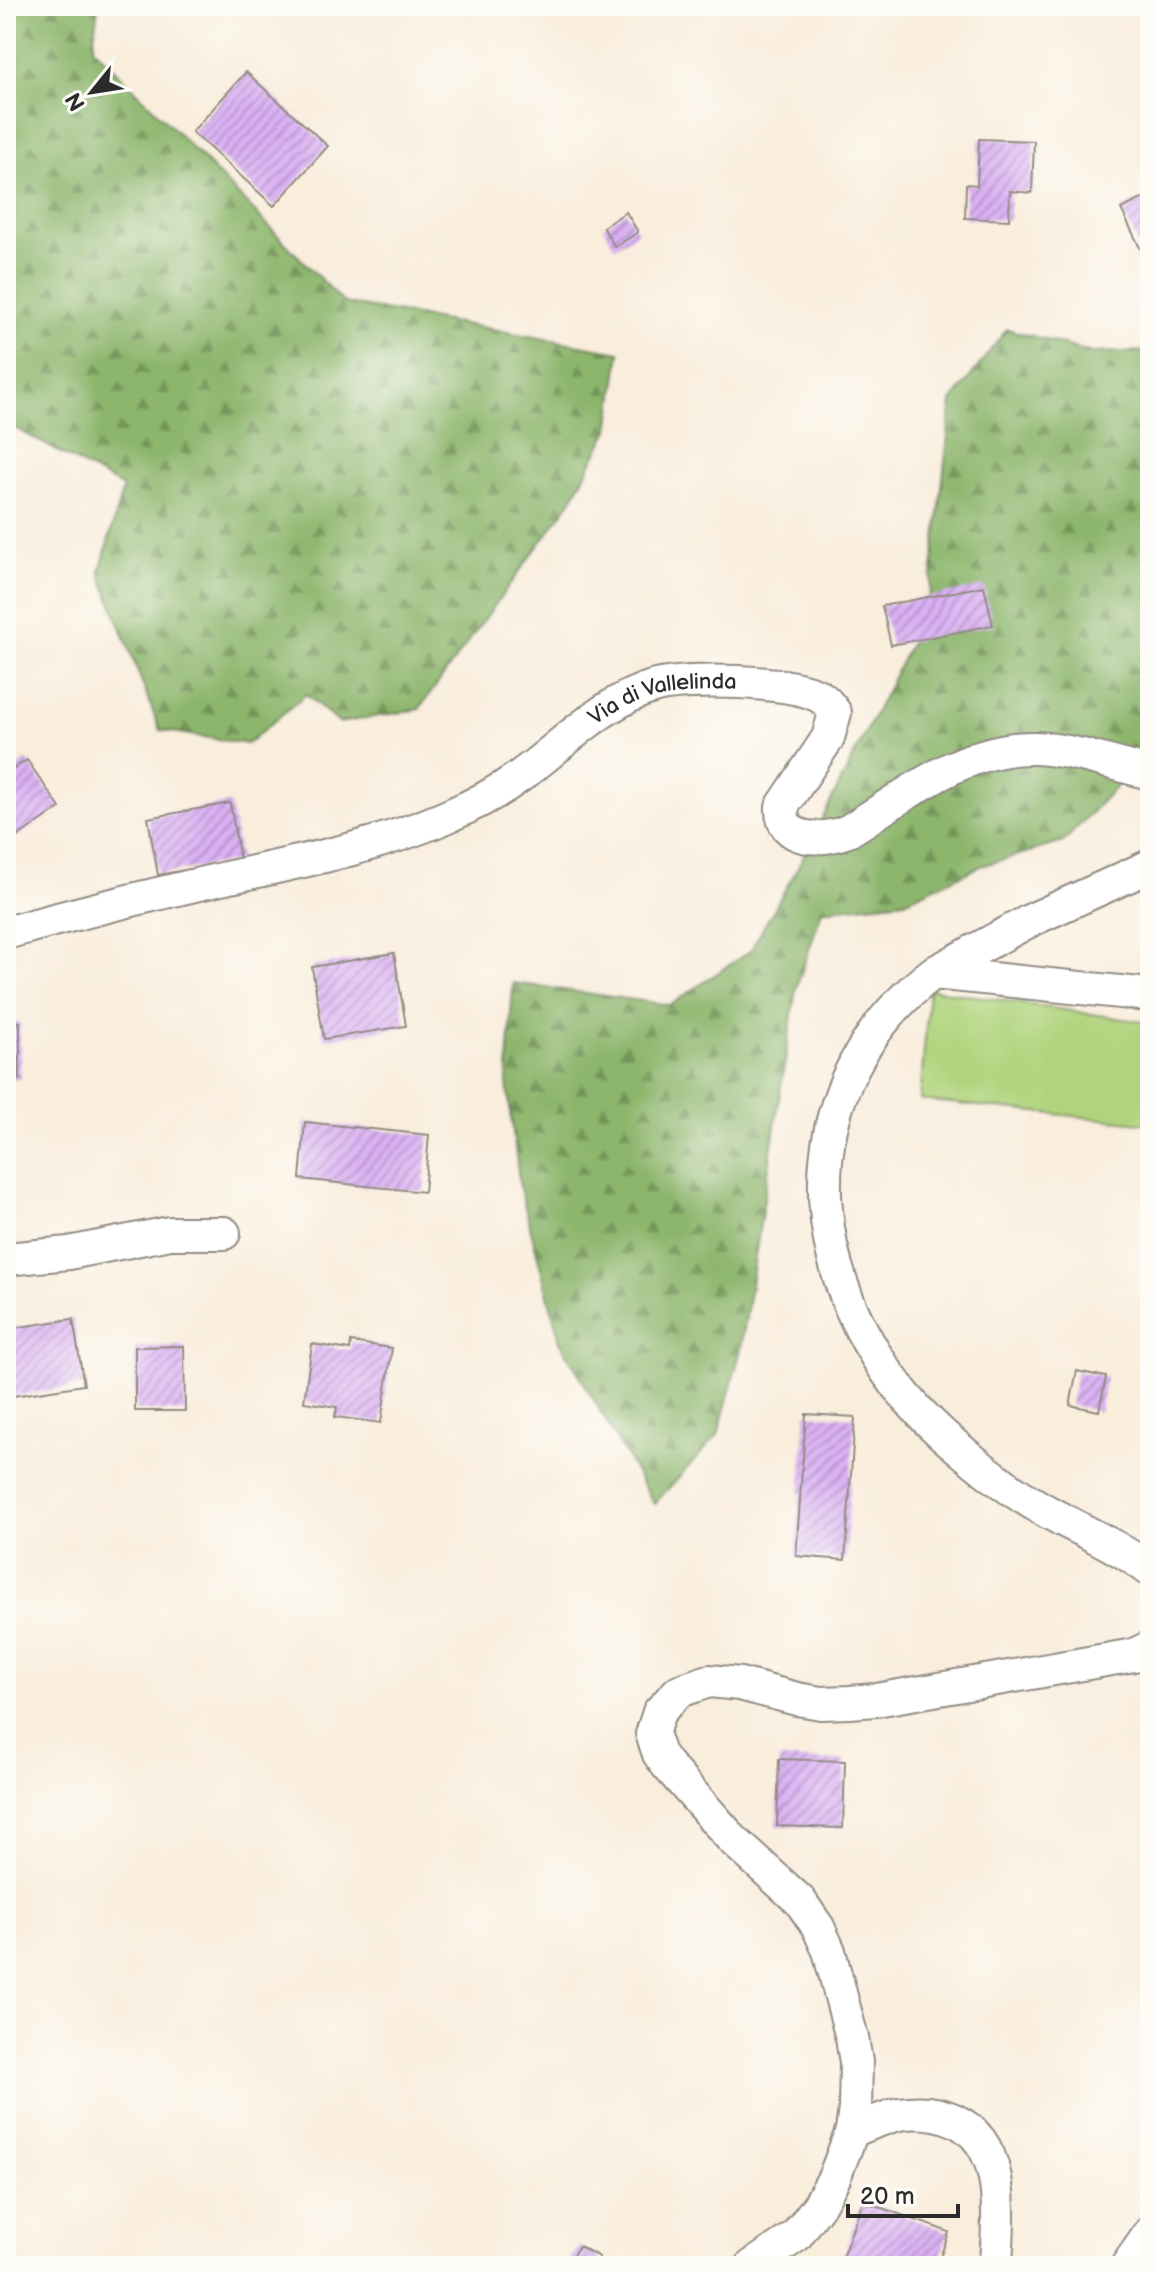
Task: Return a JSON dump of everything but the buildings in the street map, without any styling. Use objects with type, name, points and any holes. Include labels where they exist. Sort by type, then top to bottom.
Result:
[{"type":"street","name":"Via di Vallelinda","points":[[6,933],[104,905],[357,849],[423,826],[498,791],[603,713],[657,686],[742,683],[807,692],[826,701],[835,713],[832,729],[782,807],[781,818],[786,827],[809,838],[835,837],[950,769],[979,756],[1006,750],[1032,748],[1059,751],[1150,773]]},
{"type":"street","points":[[1150,866],[1029,921],[933,973],[904,999],[875,1034],[846,1080],[832,1119],[825,1153],[827,1212],[843,1290],[860,1326],[908,1399],[941,1432],[1018,1493],[1150,1570]]},
{"type":"street","points":[[933,973],[1150,995]]},
{"type":"street","points":[[6,1259],[69,1253],[170,1233],[224,1233]]},
{"type":"street","points":[[752,2266],[790,2241],[809,2221],[828,2190],[852,2131],[856,2062],[825,1940],[800,1901],[733,1840],[659,1754],[652,1734],[654,1722],[664,1704],[679,1691],[709,1681],[740,1684],[821,1703],[876,1700],[1134,1655],[1150,1647]]},
{"type":"street","points":[[852,2131],[900,2114],[931,2112],[957,2121],[976,2135],[991,2162],[996,2183],[996,2266]]},
{"type":"street","points":[[1127,2266],[1150,2233]]},
{"type":"green space","points":[[6,6],[98,6],[93,47],[344,303],[620,352],[609,430],[571,501],[419,709],[339,723],[306,694],[247,744],[160,730],[100,572],[123,487],[6,423]]},
{"type":"green space","points":[[1007,329],[1092,353],[1150,351],[1150,751],[1063,842],[981,866],[905,901],[822,910],[796,989],[741,1349],[718,1435],[654,1504],[560,1341],[520,1188],[507,1083],[513,983],[670,1005],[750,951],[798,867],[928,608],[952,401]]},
{"type":"green space","points":[[929,989],[1150,1023],[1150,1124],[920,1100]]}]
